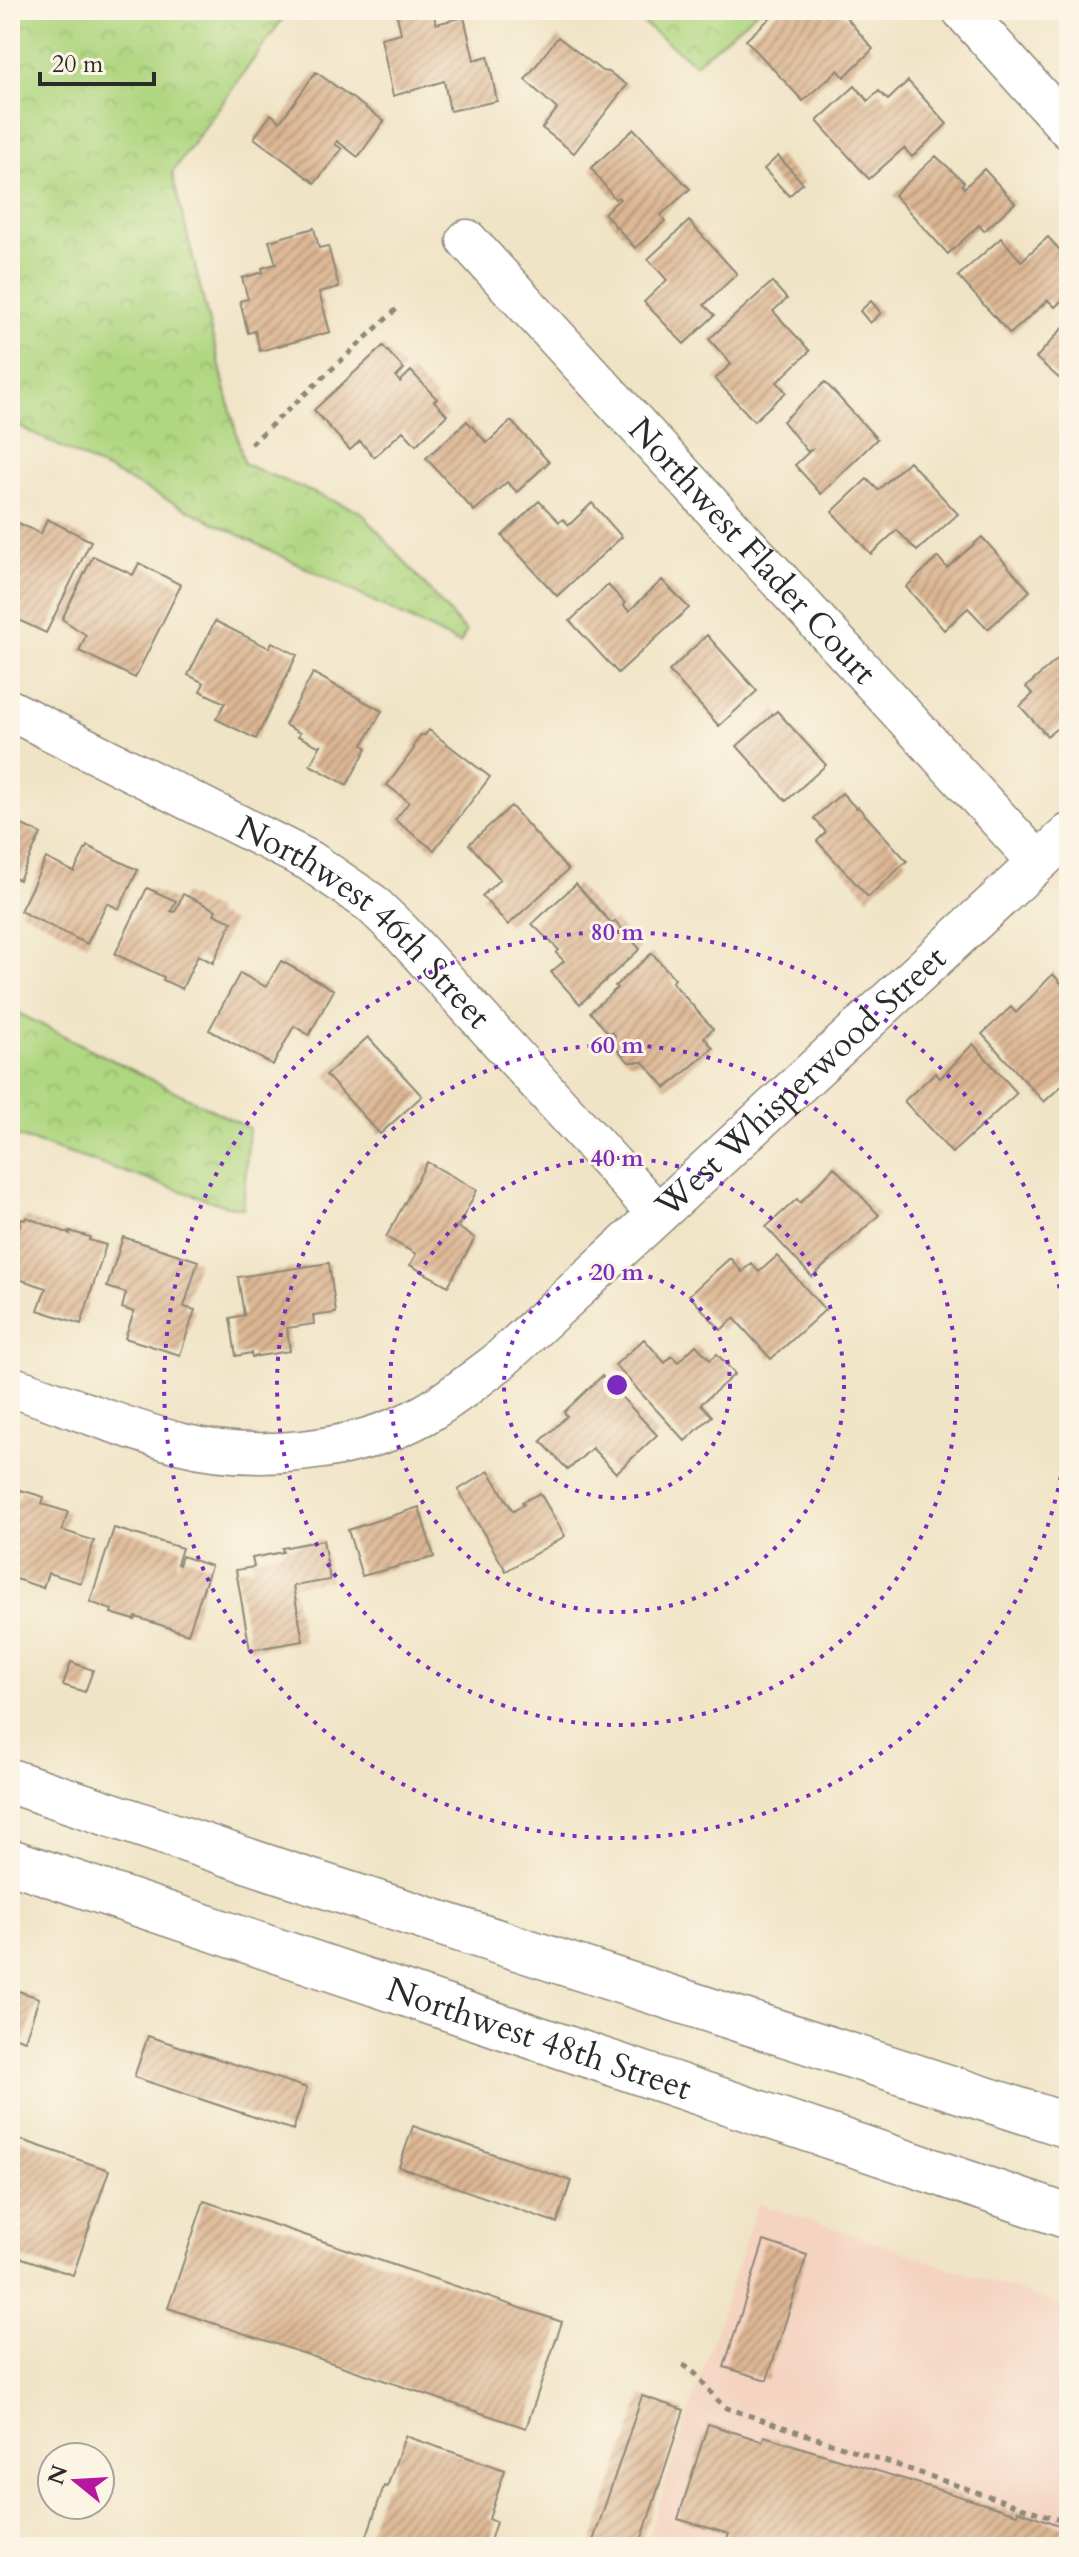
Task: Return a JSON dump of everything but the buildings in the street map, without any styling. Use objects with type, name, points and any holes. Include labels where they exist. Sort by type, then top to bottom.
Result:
[{"type":"main road","points":[[10,1781],[1069,2126]]},
{"type":"main road","name":"Northwest 48th Street","points":[[10,1861],[1069,2217]]},
{"type":"street","points":[[962,10],[1069,129]]},
{"type":"street","name":"Northwest Flader Court","points":[[467,240],[1038,862]]},
{"type":"street","name":"Northwest 46th Street","points":[[10,710],[282,846],[310,861],[371,903],[657,1213]]},
{"type":"street","name":"West Whisperwood Street","points":[[10,1386],[178,1443],[248,1453],[326,1448],[352,1442],[425,1414],[497,1363],[1069,834]]},
{"type":"path","points":[[251,444],[400,306]]},
{"type":"path","points":[[683,2365],[697,2372],[714,2399],[727,2408],[1069,2523]]},
{"type":"shaded area","points":[[758,2203],[1069,2308],[1069,2547],[644,2547]]},
{"type":"green space","points":[[10,10],[289,10],[172,173],[244,464],[361,512],[466,632],[460,644],[10,422]]},
{"type":"green space","points":[[626,10],[759,10],[695,64]]},
{"type":"green space","points":[[10,1009],[249,1128],[243,1208],[227,1206],[10,1134]]}]
